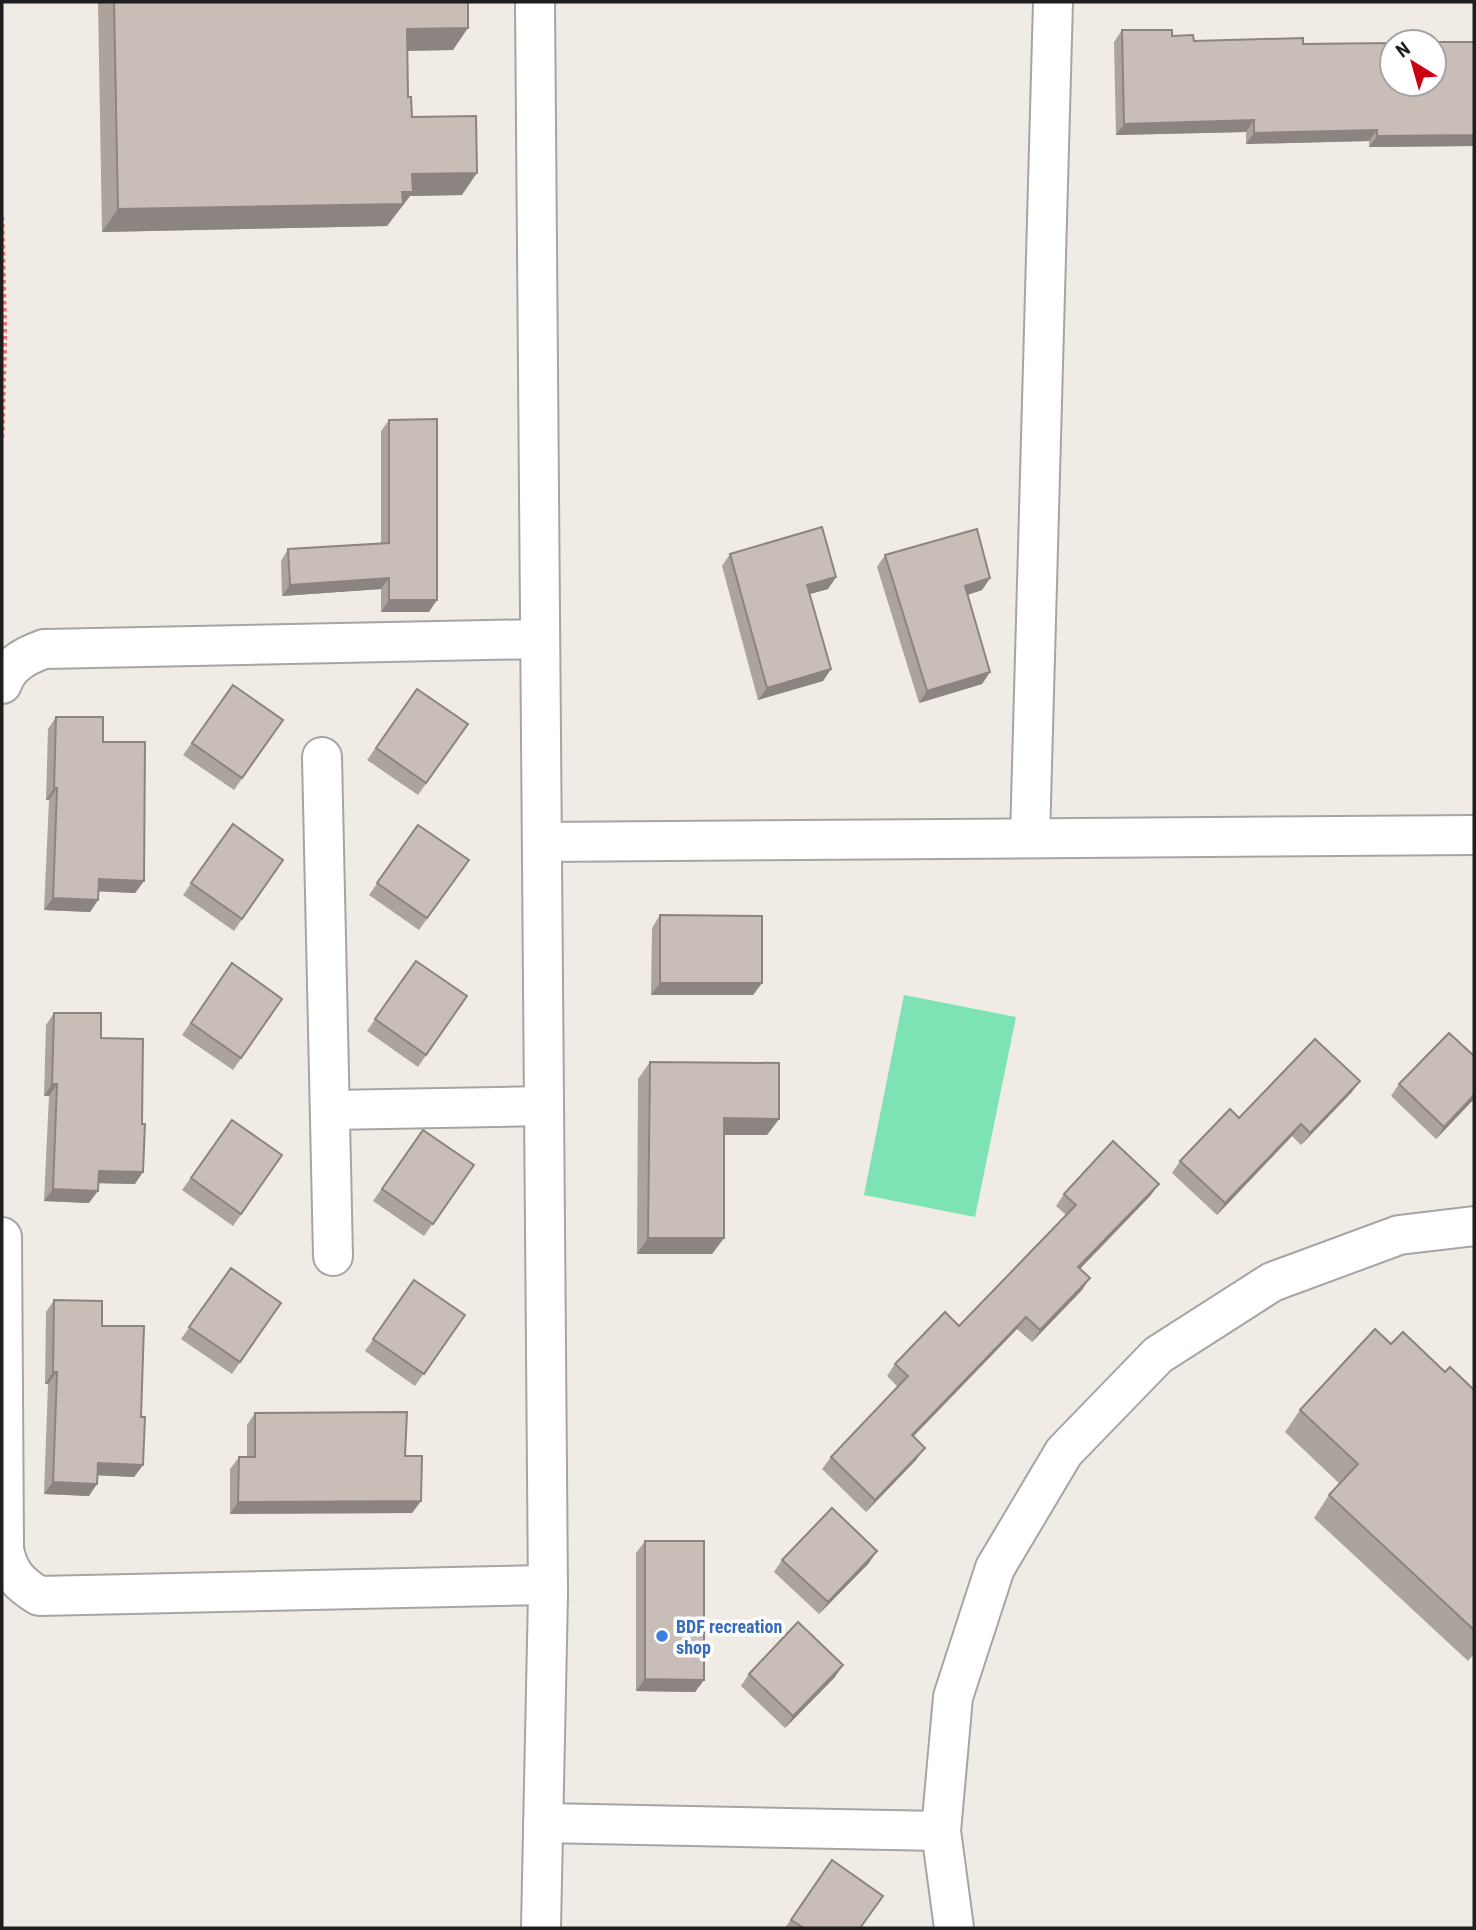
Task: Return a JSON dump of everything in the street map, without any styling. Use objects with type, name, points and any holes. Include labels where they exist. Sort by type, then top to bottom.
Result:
[{"type":"street","points":[[535,2],[548,1585],[541,1928]]},
{"type":"street","points":[[1030,838],[1053,2]]},
{"type":"street","points":[[2,684],[14,664],[27,655],[44,649],[540,639]]},
{"type":"street","points":[[322,757],[333,1256]]},
{"type":"street","points":[[542,842],[1474,835]]},
{"type":"street","points":[[330,1110],[544,1106]]},
{"type":"street","points":[[954,1928],[941,1831],[953,1696],[995,1568],[1064,1452],[1158,1355],[1272,1282],[1399,1235],[1474,1226]]},
{"type":"street","points":[[2,1237],[4,1549],[6,1562],[14,1577],[26,1588],[39,1595],[548,1585]]},
{"type":"street","points":[[543,1823],[941,1831]]},
{"type":"path","points":[[2,216],[5,334],[2,439]]},
{"type":"green space","points":[[904,995],[1016,1017],[975,1217],[864,1195]]},
{"type":"building","points":[[114,2],[468,2],[468,28],[407,29],[408,97],[411,97],[412,117],[476,116],[477,173],[412,174],[413,192],[402,192],[403,204],[118,209]]},
{"type":"building","points":[[1122,30],[1172,30],[1172,36],[1193,35],[1194,41],[1303,38],[1303,44],[1378,43],[1378,98],[1448,98],[1448,42],[1474,42],[1474,135],[1377,136],[1377,130],[1254,133],[1254,120],[1124,124]]},
{"type":"building","points":[[437,419],[437,600],[389,600],[389,578],[290,585],[288,549],[389,543],[389,420]]},
{"type":"building","points":[[822,527],[836,577],[807,585],[831,669],[767,688],[730,554]]},
{"type":"building","points":[[977,529],[990,578],[965,586],[990,672],[927,691],[885,555]]},
{"type":"building","points":[[233,685],[283,720],[242,778],[192,743]]},
{"type":"building","points":[[417,689],[468,724],[426,783],[376,748]]},
{"type":"building","points":[[56,717],[103,717],[103,742],[145,742],[144,881],[99,879],[98,900],[53,898],[57,788],[54,788]]},
{"type":"building","points":[[233,824],[283,860],[242,919],[191,883]]},
{"type":"building","points":[[418,825],[469,860],[427,918],[377,883]]},
{"type":"building","points":[[660,915],[762,916],[762,983],[660,983]]},
{"type":"building","points":[[416,961],[467,996],[426,1055],[375,1019]]},
{"type":"building","points":[[232,963],[282,999],[241,1058],[191,1023]]},
{"type":"building","points":[[54,1013],[101,1013],[101,1038],[143,1039],[143,1172],[99,1171],[98,1191],[53,1189],[57,1084],[52,1084]]},
{"type":"building","points":[[1449,1033],[1474,1056],[1474,1095],[1444,1127],[1399,1084]]},
{"type":"building","points":[[1315,1039],[1360,1081],[1310,1133],[1301,1124],[1225,1203],[1180,1161],[1230,1109],[1239,1118]]},
{"type":"building","points":[[650,1062],[779,1063],[779,1119],[724,1118],[724,1238],[648,1238]]},
{"type":"building","points":[[232,1120],[282,1155],[241,1214],[191,1178]]},
{"type":"building","points":[[423,1130],[474,1165],[433,1224],[382,1189]]},
{"type":"building","points":[[1113,1141],[1159,1184],[1078,1267],[1090,1278],[1040,1330],[1026,1317],[912,1435],[925,1448],[875,1500],[831,1457],[908,1376],[895,1364],[945,1312],[959,1326],[1076,1205],[1064,1194]]},
{"type":"building","points":[[231,1268],[281,1303],[240,1362],[189,1327]]},
{"type":"building","points":[[414,1280],[465,1315],[424,1374],[373,1339]]},
{"type":"building","points":[[54,1300],[102,1301],[102,1326],[144,1326],[141,1417],[145,1417],[143,1465],[98,1463],[97,1484],[53,1482],[57,1372],[53,1372]]},
{"type":"building","points":[[1375,1329],[1391,1344],[1403,1332],[1445,1372],[1450,1367],[1474,1390],[1474,1630],[1329,1495],[1358,1464],[1300,1410]]},
{"type":"building","points":[[407,1412],[405,1456],[422,1456],[421,1501],[238,1502],[239,1457],[255,1457],[255,1413]]},
{"type":"building","points":[[832,1508],[877,1551],[828,1602],[782,1560]]},
{"type":"building","points":[[645,1541],[704,1541],[704,1680],[645,1679]]},
{"type":"building","points":[[798,1622],[843,1665],[793,1716],[749,1674]]},
{"type":"building","points":[[832,1860],[883,1896],[860,1928],[804,1928],[791,1920]]},
{"type":"place","name":"BDF recreation shop","points":[[662,1636]]}]
